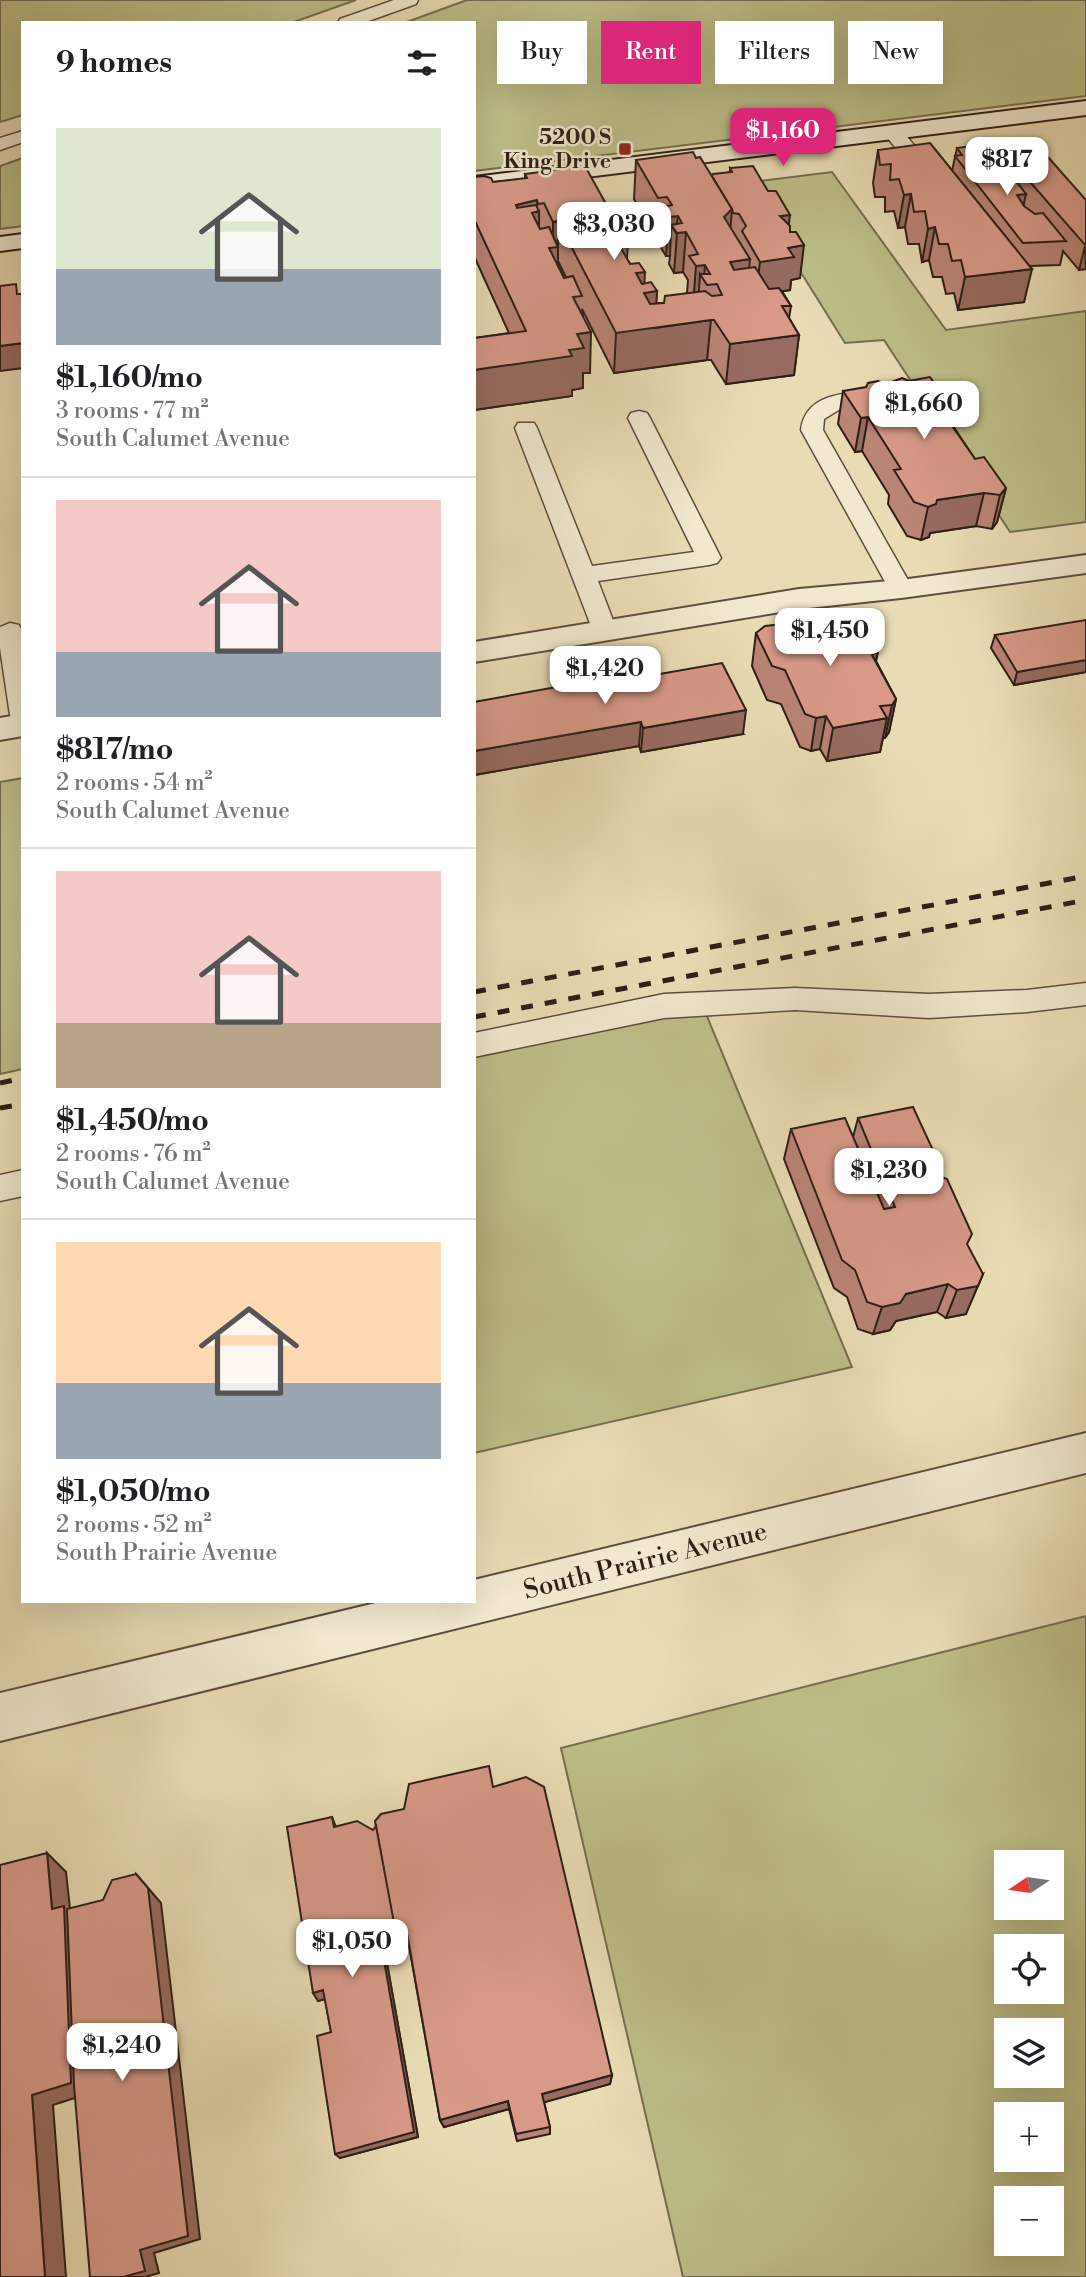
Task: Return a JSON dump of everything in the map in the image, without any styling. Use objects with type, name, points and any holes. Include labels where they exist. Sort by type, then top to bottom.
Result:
[{"type":"street","points":[[476,184],[1086,108]]},
{"type":"street","points":[[0,244],[21,241]]},
{"type":"street","points":[[476,652],[799,599],[901,589],[1086,564]]},
{"type":"street","points":[[0,729],[21,725]]},
{"type":"street","name":"South Prairie Avenue","points":[[476,1601],[1086,1452]]},
{"type":"street","name":"South Prairie Avenue","points":[[0,1717],[467,1603]]},
{"type":"lane","points":[[352,21],[410,0]]},
{"type":"lane","points":[[893,132],[940,190]]},
{"type":"lane","points":[[0,144],[21,137]]},
{"type":"lane","points":[[901,589],[812,430],[811,419],[816,412],[832,403],[902,395]]},
{"type":"lane","points":[[584,575],[709,558],[639,418]]},
{"type":"lane","points":[[526,428],[605,631]]},
{"type":"lane","points":[[11,631],[21,701]]},
{"type":"lane","points":[[476,1045],[664,1006],[795,999],[929,1006],[1027,1002],[1086,994]]},
{"type":"lane","points":[[0,1188],[21,1183]]},
{"type":"green space","points":[[0,0],[356,0],[297,21],[21,21],[21,116],[0,122]]},
{"type":"green space","points":[[467,0],[1086,0],[1086,96],[476,171],[476,21],[409,21]]},
{"type":"green space","points":[[21,159],[21,226],[0,229],[0,166]]},
{"type":"green space","points":[[832,172],[946,330],[1086,311],[1086,522],[1010,532],[884,340],[845,343],[745,183]]},
{"type":"green space","points":[[21,778],[21,1069],[0,1074],[0,782]]},
{"type":"green space","points":[[699,997],[852,1367],[476,1453],[476,1045]]},
{"type":"green space","points":[[1086,1616],[1086,2277],[683,2277],[561,1748]]},
{"type":"building","points":[[1032,139],[1086,200],[1086,246],[996,143]]},
{"type":"building","points":[[930,143],[1032,269],[965,277],[961,260],[952,261],[948,244],[939,244],[935,227],[928,229],[925,211],[914,212],[911,194],[904,195],[899,179],[890,180],[891,164],[880,165],[878,150]]},
{"type":"building","points":[[980,145],[999,169],[1008,171],[1026,194],[1017,195],[1024,206],[1035,214],[1043,213],[1066,241],[1023,243],[955,156],[962,155],[957,148]]},
{"type":"building","points":[[693,152],[696,158],[700,157],[732,209],[724,217],[750,259],[730,262],[734,270],[755,267],[769,289],[779,288],[791,306],[782,306],[799,335],[730,344],[714,320],[616,333],[558,221],[553,222],[544,203],[538,204],[537,200],[516,205],[517,208],[536,205],[539,211],[532,213],[540,229],[549,227],[558,247],[549,248],[564,278],[573,276],[582,296],[573,297],[591,332],[577,334],[584,348],[569,350],[572,356],[476,370],[476,338],[526,331],[476,223],[476,177],[491,178],[493,182],[527,178],[525,174],[585,166],[606,204],[599,206],[604,215],[613,214],[619,223],[608,225],[613,233],[623,232],[628,240],[617,241],[630,264],[639,263],[645,272],[636,273],[642,284],[651,282],[657,291],[644,293],[650,304],[664,303],[665,296],[705,291],[712,296],[722,295],[717,284],[707,285],[700,274],[710,274],[705,265],[696,266],[689,256],[698,254],[686,232],[677,233],[671,225],[682,223],[678,216],[669,217],[663,207],[672,205],[667,197],[658,198],[636,160]]},
{"type":"building","points":[[753,166],[768,191],[776,191],[790,215],[780,216],[790,226],[790,232],[796,232],[804,245],[788,248],[794,257],[760,262],[742,231],[746,226],[739,214],[733,213],[712,176],[732,172],[730,168]]},
{"type":"building","points":[[16,284],[17,294],[21,294],[21,343],[0,346],[0,286]]},
{"type":"building","points":[[930,377],[949,405],[939,407],[975,459],[984,457],[1006,488],[1000,495],[984,493],[937,500],[936,504],[928,507],[914,502],[894,470],[901,469],[868,417],[861,418],[843,391],[866,387],[868,383],[878,381],[886,384],[902,378],[909,381]]},
{"type":"building","points":[[845,612],[857,615],[878,651],[872,655],[896,699],[892,705],[880,706],[887,718],[833,728],[826,716],[816,718],[805,714],[785,670],[772,666],[756,633],[765,626],[830,619]]},
{"type":"building","points":[[1086,620],[1086,660],[1017,672],[995,635]]},
{"type":"building","points":[[722,663],[746,710],[643,728],[641,722],[476,751],[476,702],[629,674],[631,679]]},
{"type":"building","points":[[913,1107],[932,1148],[924,1157],[933,1174],[947,1179],[972,1234],[967,1244],[983,1274],[978,1286],[957,1290],[948,1284],[906,1294],[900,1303],[882,1307],[867,1302],[855,1270],[842,1260],[791,1129],[845,1118],[884,1209],[895,1207],[858,1118]]},
{"type":"building","points":[[489,1766],[493,1787],[526,1777],[544,1787],[612,2075],[542,2094],[550,2127],[516,2134],[508,2101],[440,2120],[407,1933],[395,1935],[375,1821],[381,1814],[404,1809],[409,1784]]},
{"type":"building","points":[[332,1817],[334,1827],[357,1821],[373,1830],[376,1826],[397,1939],[381,1943],[414,2132],[335,2154],[317,2036],[331,2032],[323,1990],[313,1993],[287,1827]]},
{"type":"building","points":[[47,1853],[52,1909],[64,1906],[71,2083],[32,2095],[45,2277],[0,2277],[0,1865]]},
{"type":"building","points":[[136,1874],[148,1888],[188,2236],[140,2250],[145,2271],[123,2277],[90,2277],[74,2085],[67,1909],[103,1900],[112,1880]]},
{"type":"railway","points":[[476,992],[1086,876]]},
{"type":"railway","points":[[476,1017],[1086,900]]},
{"type":"railway","points":[[0,1083],[21,1078]]},
{"type":"railway","points":[[0,1108],[21,1104]]},
{"type":"place","name":"5200 S King Drive","points":[[625,149]]}]
